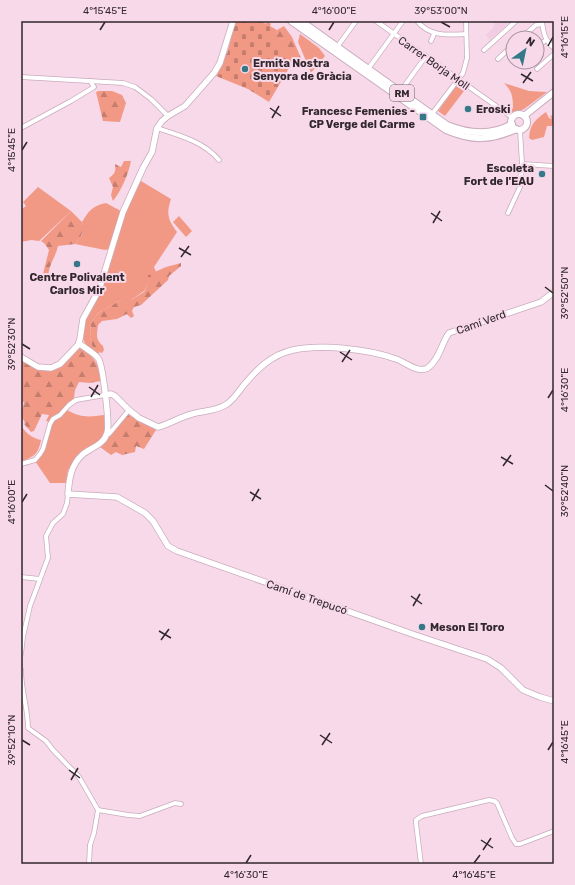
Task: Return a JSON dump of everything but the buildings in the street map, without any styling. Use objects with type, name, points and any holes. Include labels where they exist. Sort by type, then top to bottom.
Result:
[{"type":"main road","name":"RM","points":[[291,21],[446,130],[467,138],[484,139],[498,137],[515,125],[518,114],[525,117]]},
{"type":"main road","name":"RM","points":[[305,22],[337,47],[447,125],[463,131],[487,132],[496,131],[515,125],[525,127],[527,121],[525,117]]},
{"type":"main road","name":"RM","points":[[525,117],[554,92]]},
{"type":"main road","name":"RM","points":[[525,117],[554,97]]},
{"type":"street","points":[[21,357],[38,367],[51,368],[60,364],[79,343],[83,319],[98,290],[123,212],[152,152],[155,134],[162,121],[185,106],[214,73],[220,63],[233,21]]},
{"type":"street","points":[[337,47],[356,21]]},
{"type":"street","name":"Carrer Borja Moll","points":[[376,21],[458,79],[515,125]]},
{"type":"street","points":[[368,69],[403,21]]},
{"type":"street","points":[[417,21],[434,34],[466,34]]},
{"type":"street","points":[[432,114],[462,73],[467,58],[466,21]]},
{"type":"street","points":[[484,50],[516,21]]},
{"type":"street","points":[[530,30],[542,22],[546,40],[554,48]]},
{"type":"street","points":[[431,41],[434,34]]},
{"type":"street","points":[[498,58],[505,52]]},
{"type":"street","points":[[545,62],[554,54]]},
{"type":"street","points":[[400,92],[426,56]]},
{"type":"street","points":[[21,77],[123,83],[135,87],[151,99],[168,116]]},
{"type":"street","points":[[21,128],[72,101],[94,86],[90,81]]},
{"type":"street","points":[[508,213],[520,187],[522,164],[515,125]]},
{"type":"street","points":[[158,128],[203,146],[219,160]]},
{"type":"street","points":[[522,164],[554,166]]},
{"type":"street","name":"Camí Verd","points":[[105,395],[111,394],[115,396],[129,410],[149,424],[158,428],[191,414],[215,410],[226,405],[234,398],[255,371],[264,363],[276,356],[293,350],[307,348],[334,348],[397,359],[415,368],[423,370],[428,368],[437,357],[444,339],[449,333],[541,302],[554,292]]},
{"type":"street","points":[[79,343],[98,358],[102,368],[107,434]]},
{"type":"street","points":[[21,464],[35,460],[40,454],[43,449],[50,424],[53,419],[60,415],[69,405],[76,400],[105,395]]},
{"type":"street","points":[[21,654],[28,614],[48,558],[46,536],[53,523],[63,514],[67,503],[69,479],[72,469],[83,454],[98,446],[129,410]]},
{"type":"street","name":"Camí de Trepucó","points":[[68,494],[117,496],[145,513],[153,521],[168,546],[177,551],[487,659],[500,668],[523,690],[554,701]]},
{"type":"street","points":[[21,577],[40,579]]},
{"type":"street","points":[[21,670],[22,694],[28,712],[28,728],[46,741],[79,777],[98,810],[97,821],[90,845],[89,864]]},
{"type":"street","points":[[421,864],[416,820],[422,816],[494,800],[497,803],[516,844],[520,844],[554,831]]},
{"type":"street","points":[[98,810],[140,816],[176,803],[181,804]]},
{"type":"shaded area","points":[[493,21],[500,21],[501,23],[503,21],[511,21],[490,40],[486,35],[493,28],[495,23]]},
{"type":"green space","points":[[235,21],[261,21],[266,24],[267,21],[271,24],[270,26],[277,30],[270,44],[295,58],[269,102],[248,89],[216,76],[225,53],[227,54]]},
{"type":"green space","points":[[284,26],[292,37],[303,63],[269,44],[277,30]]},
{"type":"green space","points":[[300,34],[319,48],[325,56],[311,73],[298,42]]},
{"type":"green space","points":[[504,83],[529,91],[547,92],[524,109],[514,113],[511,111],[513,108],[512,94]]},
{"type":"green space","points":[[456,86],[464,91],[445,116],[438,111]]},
{"type":"green space","points":[[112,91],[122,95],[126,103],[120,122],[103,121],[96,92]]},
{"type":"green space","points":[[546,112],[549,118],[552,119],[550,116],[554,115],[554,123],[552,126],[547,126],[544,137],[532,140],[529,138],[532,126],[536,120]]},
{"type":"green space","points":[[124,161],[131,161],[124,182],[113,201],[111,195],[113,187],[109,178],[115,172],[115,164],[121,167]]},
{"type":"green space","points":[[141,181],[171,199],[168,213],[177,232],[154,267],[156,272],[149,275],[147,286],[144,291],[131,300],[121,300],[98,313],[91,323],[90,337],[92,346],[100,353],[96,354],[86,345],[83,339],[85,320],[102,289],[125,211]]},
{"type":"green space","points":[[38,187],[71,211],[39,241],[31,240],[21,242],[21,208],[22,209],[26,206],[23,202]]},
{"type":"green space","points":[[106,203],[121,211],[110,249],[105,250],[75,244],[82,234],[82,222],[86,215],[94,207]]},
{"type":"green space","points":[[71,211],[82,222],[84,229],[80,238],[75,244],[58,246],[48,278],[45,280],[43,274],[49,250],[41,241]]},
{"type":"green space","points":[[179,216],[192,231],[186,237],[173,222]]},
{"type":"green space","points":[[181,263],[181,266],[169,276],[168,280],[141,305],[134,307],[132,311],[134,316],[131,318],[127,314],[117,319],[102,321],[98,325],[97,337],[103,346],[104,350],[102,353],[97,351],[92,346],[90,337],[91,323],[98,313],[121,300],[131,300],[144,292],[147,286],[148,275],[166,267]]},
{"type":"green space","points":[[80,347],[95,361],[99,369],[101,381],[90,383],[79,382],[75,390],[74,398],[50,422],[46,421],[49,415],[42,414],[34,431],[31,432],[21,418],[21,408],[23,407],[24,402],[21,402],[21,360],[40,370],[54,370],[65,362]]},
{"type":"green space","points":[[67,410],[85,416],[104,415],[105,433],[100,440],[77,457],[68,470],[66,483],[50,483],[35,461],[46,446],[52,423]]},
{"type":"green space","points":[[127,414],[156,430],[144,449],[136,446],[135,452],[122,455],[116,452],[111,455],[100,447]]},
{"type":"green space","points":[[21,426],[30,435],[41,440],[37,452],[21,462]]},
{"type":"place","name":"Ermita Nostra Senyora de Gràcia","points":[[245,69]]},
{"type":"place","name":"Eroski","points":[[468,109]]},
{"type":"place","name":"Francesc Femenies - CP Verge del Carme","points":[[423,117]]},
{"type":"place","name":"Escoleta Fort de l'EAU","points":[[542,174]]},
{"type":"place","name":"Centre Polivalent Carlos Mir","points":[[77,264]]},
{"type":"place","name":"Meson El Toro","points":[[422,627]]}]
